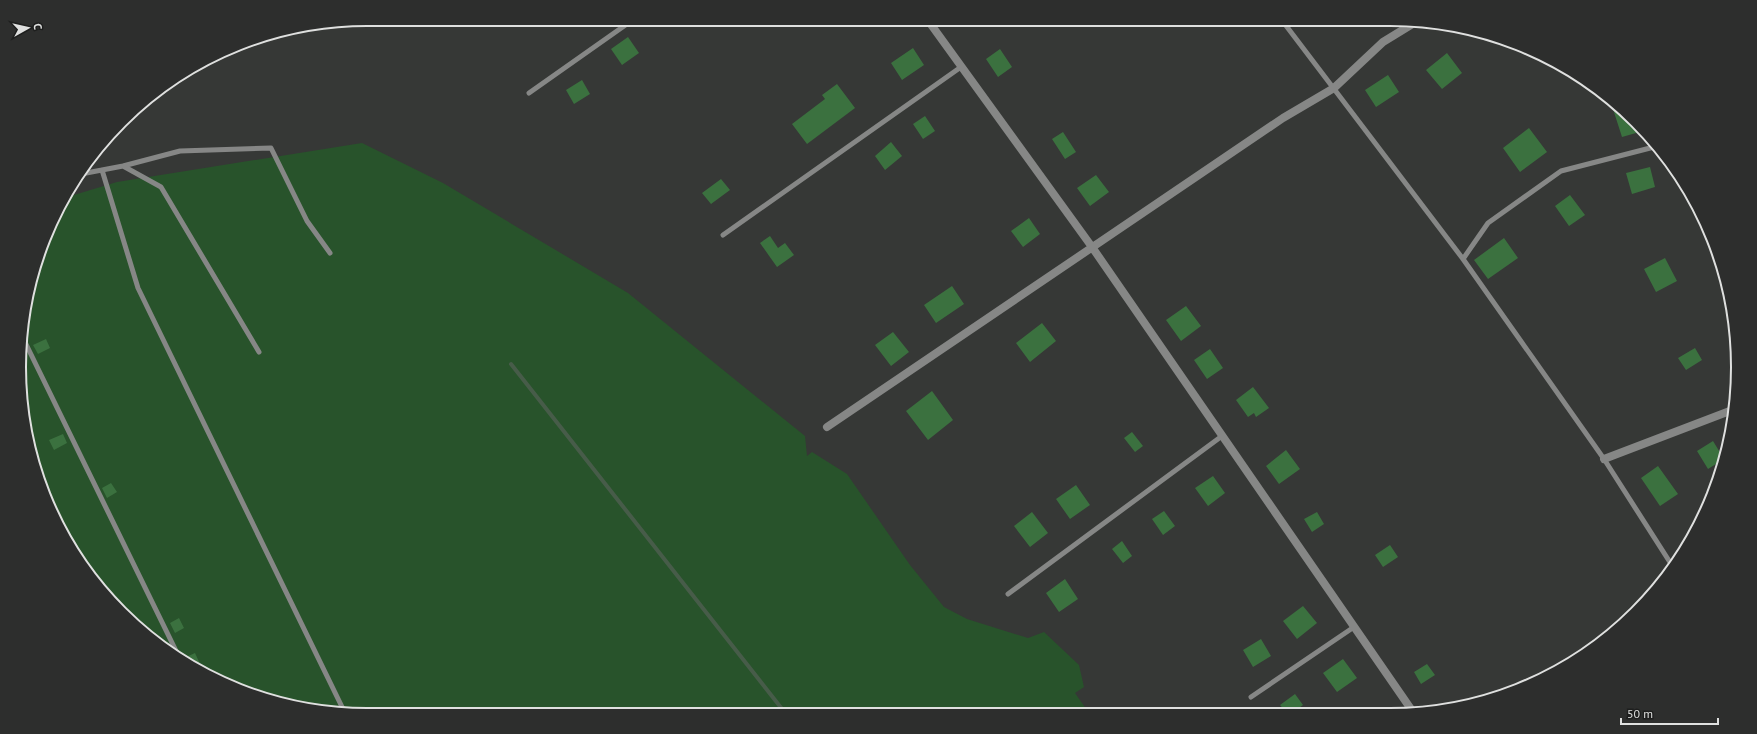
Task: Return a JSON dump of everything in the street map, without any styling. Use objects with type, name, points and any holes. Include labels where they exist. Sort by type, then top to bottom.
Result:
[{"type":"street","points":[[932,26],[1092,247],[1410,707]]},
{"type":"street","points":[[827,427],[1283,118],[1334,88],[1383,42],[1408,27]]},
{"type":"street","points":[[1604,459],[1728,412]]},
{"type":"lane","points":[[529,93],[624,26]]},
{"type":"lane","points":[[1286,26],[1463,258],[1604,459],[1670,562]]},
{"type":"lane","points":[[723,235],[961,67]]},
{"type":"lane","points":[[86,173],[122,166],[180,151],[271,148],[307,221],[330,253]]},
{"type":"lane","points":[[1463,258],[1488,223],[1561,171],[1651,148]]},
{"type":"lane","points":[[122,166],[161,187],[259,352]]},
{"type":"lane","points":[[102,170],[138,288],[342,707]]},
{"type":"lane","points":[[27,346],[175,649]]},
{"type":"lane","points":[[1008,594],[1222,436]]},
{"type":"lane","points":[[1251,697],[1354,627]]},
{"type":"green space","points":[[362,143],[443,183],[628,293],[805,436],[807,456],[812,452],[847,474],[910,565],[944,607],[967,619],[1028,638],[1044,632],[1079,665],[1084,687],[1075,693],[1086,708],[367,708],[322,705],[300,701],[257,690],[216,673],[159,638],[126,608],[96,575],[61,518],[44,477],[33,434],[27,389],[27,345],[33,300],[44,257],[61,216],[72,195],[117,182]]},
{"type":"building","points":[[628,37],[639,53],[622,65],[611,49]]},
{"type":"building","points":[[913,48],[924,65],[902,80],[891,63]]},
{"type":"building","points":[[1000,49],[1012,67],[998,77],[986,59]]},
{"type":"building","points":[[1447,53],[1462,73],[1442,89],[1426,70]]},
{"type":"building","points":[[1388,75],[1399,92],[1376,107],[1365,90]]},
{"type":"building","points":[[582,80],[590,94],[574,104],[566,90]]},
{"type":"building","points":[[837,84],[855,108],[807,144],[792,124],[825,99],[822,95]]},
{"type":"building","points":[[1613,109],[1637,133],[1622,137]]},
{"type":"building","points":[[925,116],[935,131],[923,139],[913,124]]},
{"type":"building","points":[[1529,128],[1547,152],[1520,172],[1503,148]]},
{"type":"building","points":[[1063,132],[1076,152],[1065,159],[1052,139]]},
{"type":"building","points":[[891,142],[902,156],[885,170],[875,156]]},
{"type":"building","points":[[1650,167],[1655,187],[1632,194],[1626,173]]},
{"type":"building","points":[[1096,175],[1109,192],[1090,206],[1077,188]]},
{"type":"building","points":[[721,179],[730,190],[711,204],[702,193]]},
{"type":"building","points":[[1570,195],[1585,215],[1569,226],[1555,206]]},
{"type":"building","points":[[1029,218],[1040,234],[1023,247],[1011,231]]},
{"type":"building","points":[[770,236],[778,248],[785,243],[794,255],[777,267],[760,243]]},
{"type":"building","points":[[1504,238],[1518,258],[1488,279],[1474,260]]},
{"type":"building","points":[[1665,258],[1677,281],[1656,292],[1644,269]]},
{"type":"building","points":[[952,286],[964,304],[936,323],[924,305]]},
{"type":"building","points":[[1186,306],[1201,326],[1181,341],[1166,320]]},
{"type":"building","points":[[1042,323],[1056,341],[1030,362],[1016,343]]},
{"type":"building","points":[[893,332],[909,352],[891,366],[875,345]]},
{"type":"building","points":[[46,339],[50,348],[38,354],[33,345]]},
{"type":"building","points":[[1695,348],[1702,360],[1686,370],[1678,358]]},
{"type":"building","points":[[1210,349],[1223,368],[1207,379],[1194,360]]},
{"type":"building","points":[[1253,387],[1269,408],[1256,417],[1254,413],[1248,417],[1236,400]]},
{"type":"building","points":[[932,391],[953,420],[928,440],[906,411]]},
{"type":"building","points":[[1132,432],[1143,446],[1135,452],[1124,438]]},
{"type":"building","points":[[63,434],[67,443],[54,450],[49,440]]},
{"type":"building","points":[[1713,441],[1720,452],[1717,464],[1708,469],[1697,451]]},
{"type":"building","points":[[1286,450],[1300,469],[1279,484],[1266,466]]},
{"type":"building","points":[[1658,466],[1678,494],[1660,506],[1641,478]]},
{"type":"building","points":[[1213,476],[1225,493],[1208,506],[1195,488]]},
{"type":"building","points":[[111,483],[117,492],[107,498],[102,488]]},
{"type":"building","points":[[1076,485],[1090,505],[1070,519],[1056,499]]},
{"type":"building","points":[[1164,511],[1175,526],[1163,535],[1152,519]]},
{"type":"building","points":[[1032,512],[1048,533],[1030,547],[1014,526]]},
{"type":"building","points":[[1317,512],[1324,524],[1312,532],[1304,519]]},
{"type":"building","points":[[1122,541],[1132,556],[1123,563],[1112,549]]},
{"type":"building","points":[[1390,545],[1398,557],[1383,567],[1375,555]]},
{"type":"building","points":[[1065,579],[1078,599],[1059,612],[1046,593]]},
{"type":"building","points":[[1303,606],[1317,623],[1297,639],[1283,621]]},
{"type":"building","points":[[179,618],[184,628],[175,633],[170,623]]},
{"type":"building","points":[[1261,639],[1271,656],[1253,667],[1243,650]]},
{"type":"building","points":[[195,653],[200,664],[196,662],[187,657]]},
{"type":"building","points":[[1343,659],[1357,678],[1337,692],[1323,673]]},
{"type":"building","points":[[1427,664],[1435,675],[1421,684],[1414,672]]},
{"type":"building","points":[[1295,694],[1303,705],[1299,708],[1283,708],[1280,705]]},
{"type":"waterway","points":[[511,364],[781,708]]}]
